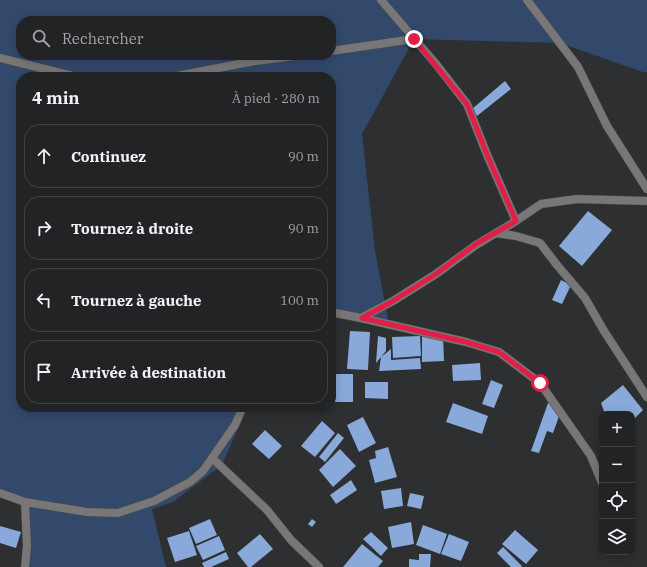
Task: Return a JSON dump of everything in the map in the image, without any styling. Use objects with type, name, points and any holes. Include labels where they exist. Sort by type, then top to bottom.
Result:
[{"type":"street","points":[[381,0],[467,104],[516,221]]},
{"type":"street","points":[[527,0],[578,67],[607,126],[647,189]]},
{"type":"street","points":[[336,50],[414,39]]},
{"type":"street","points":[[0,58],[57,72]]},
{"type":"street","points":[[198,72],[264,60]]},
{"type":"street","points":[[362,318],[393,301],[436,274],[476,244],[516,221],[541,204],[577,199],[647,201]]},
{"type":"street","points":[[496,233],[516,236],[540,243],[585,298],[604,331],[647,397]]},
{"type":"street","points":[[336,313],[466,342],[499,352],[540,383],[592,456],[599,475]]},
{"type":"street","points":[[0,493],[25,502],[87,512],[118,513],[154,501],[190,482],[203,471],[235,425],[241,412]]},
{"type":"street","points":[[212,458],[267,510],[291,540],[319,567]]},
{"type":"street","points":[[25,502],[27,546],[25,567]]},
{"type":"shaded area","points":[[0,0],[647,0],[647,72],[643,72],[560,43],[414,39],[362,134],[375,251],[389,325],[336,318],[336,72],[16,72],[16,412],[245,412],[222,465],[173,502],[152,509],[166,567],[21,567],[29,505],[0,493]]},
{"type":"building","points":[[505,81],[511,89],[477,116],[472,109]]},
{"type":"building","points":[[588,211],[612,230],[582,266],[559,246]]},
{"type":"building","points":[[561,280],[571,285],[562,304],[552,300]]},
{"type":"building","points":[[350,331],[370,332],[368,370],[347,369]]},
{"type":"building","points":[[443,335],[444,361],[422,362],[422,336]]},
{"type":"building","points":[[378,336],[386,338],[386,351],[376,363]]},
{"type":"building","points":[[420,336],[421,356],[393,358],[392,337]]},
{"type":"building","points":[[391,349],[391,360],[420,358],[421,369],[379,371],[381,357]]},
{"type":"building","points":[[480,363],[481,380],[453,381],[452,365]]},
{"type":"building","points":[[336,374],[353,374],[353,402],[336,402]]},
{"type":"building","points":[[491,380],[503,385],[494,408],[482,404]]},
{"type":"building","points":[[365,382],[388,382],[388,399],[365,398]]},
{"type":"building","points":[[623,385],[643,410],[635,418],[635,411],[604,411],[601,403]]},
{"type":"building","points":[[453,403],[488,416],[482,434],[446,422]]},
{"type":"building","points":[[548,403],[562,408],[553,433],[547,431],[539,453],[531,451]]},
{"type":"building","points":[[363,417],[376,443],[359,452],[347,425]]},
{"type":"building","points":[[322,421],[335,433],[315,457],[301,446]]},
{"type":"building","points":[[265,430],[282,446],[269,459],[252,444]]},
{"type":"building","points":[[338,433],[344,438],[325,462],[319,457]]},
{"type":"building","points":[[388,447],[397,477],[375,483],[369,460],[376,458],[375,451]]},
{"type":"building","points":[[340,449],[356,466],[333,487],[319,470]]},
{"type":"building","points":[[351,480],[357,490],[336,504],[330,495]]},
{"type":"building","points":[[401,488],[403,506],[384,509],[381,491]]},
{"type":"building","points":[[410,493],[424,496],[421,509],[407,506]]},
{"type":"building","points":[[210,519],[217,535],[196,544],[189,528]]},
{"type":"building","points":[[312,519],[316,522],[312,527],[308,524]]},
{"type":"building","points":[[411,522],[414,544],[392,548],[388,527]]},
{"type":"building","points":[[423,525],[447,534],[440,554],[416,545]]},
{"type":"building","points":[[0,526],[21,532],[16,548],[0,543]]},
{"type":"building","points":[[515,530],[538,550],[526,564],[502,544]]},
{"type":"building","points":[[189,531],[197,555],[175,562],[167,538]]},
{"type":"building","points":[[371,532],[388,548],[381,556],[363,539]]},
{"type":"building","points":[[260,534],[273,549],[251,567],[248,567],[237,553]]},
{"type":"building","points":[[449,534],[469,542],[461,561],[441,554]]},
{"type":"building","points":[[219,536],[225,550],[203,560],[196,546]]},
{"type":"building","points":[[362,544],[383,561],[378,567],[343,567]]},
{"type":"building","points":[[503,547],[522,566],[521,567],[511,567],[497,553]]},
{"type":"building","points":[[226,552],[229,559],[211,567],[204,567],[202,563]]},
{"type":"building","points":[[419,554],[431,554],[430,567],[409,567],[409,559],[419,560]]},
{"type":"route","points":[[414,39],[436,64],[467,104],[516,221],[476,244],[436,274],[393,301],[362,318],[466,342],[499,352],[540,383]]}]
